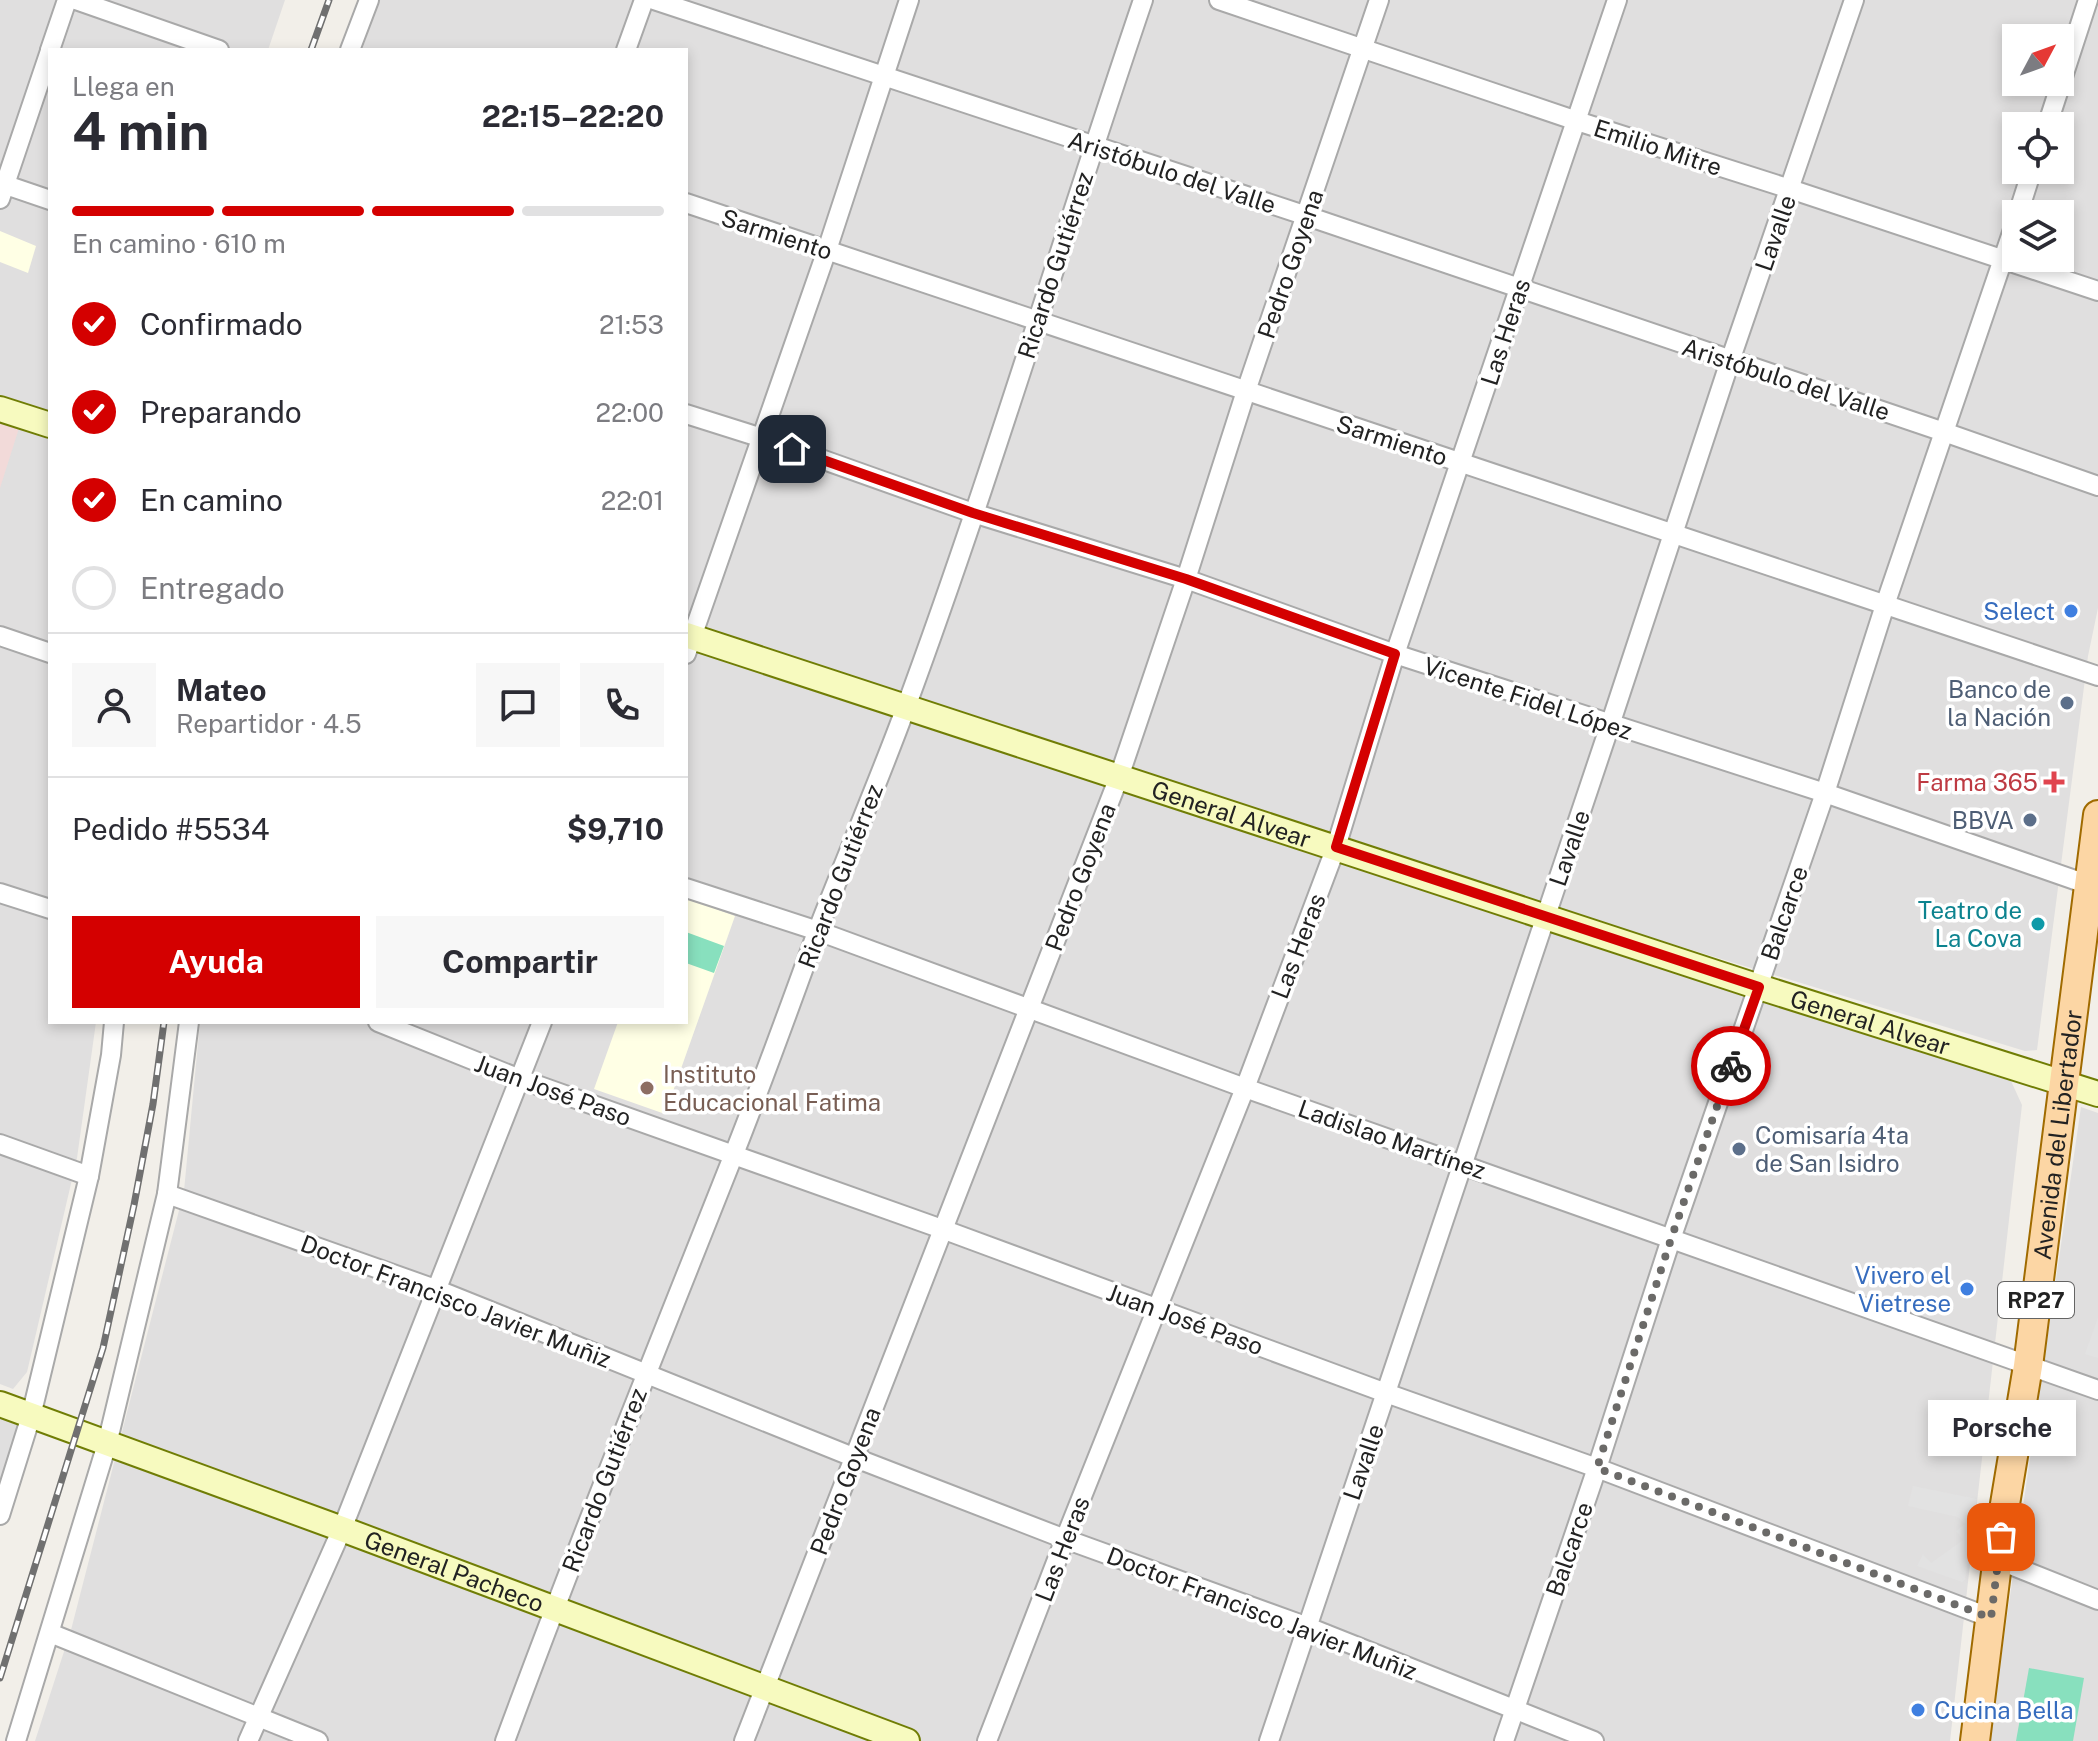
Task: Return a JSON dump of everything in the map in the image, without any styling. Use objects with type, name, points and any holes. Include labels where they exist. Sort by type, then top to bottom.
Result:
[{"type":"main road","name":"Avenida del Libertador","points":[[1975,1741],[2003,1516],[2028,1366],[2094,886],[2098,815]]},
{"type":"street","points":[[51,48],[67,0]]},
{"type":"street","points":[[76,0],[213,48]]},
{"type":"street","points":[[351,48],[369,0]]},
{"type":"street","points":[[627,48],[644,0]]},
{"type":"street","name":"Aristóbulo del Valle","points":[[654,0],[1307,216],[2098,486]]},
{"type":"street","points":[[688,642],[827,250],[909,0]]},
{"type":"street","name":"Ricardo Gutiérrez","points":[[505,1741],[906,707],[1038,321],[1143,0]]},
{"type":"street","name":"Emilio Mitre","points":[[1219,0],[1577,121],[2002,259]]},
{"type":"street","name":"Pedro Goyena","points":[[744,1741],[1119,777],[1379,0]]},
{"type":"street","name":"Las Heras","points":[[987,1741],[1245,1088],[1336,847],[1395,654],[1617,0]]},
{"type":"street","name":"Lavalle","points":[[1269,1741],[1730,361],[1854,0]]},
{"type":"street","points":[[2052,112],[2088,0]]},
{"type":"street","points":[[48,56],[2,189],[48,200]]},
{"type":"street","name":"Sarmiento","points":[[688,204],[2098,676]]},
{"type":"street","name":"Balcarce","points":[[1504,1741],[2002,262]]},
{"type":"street","name":"Emilio Mitre","points":[[2042,272],[2098,291]]},
{"type":"street","points":[[0,409],[48,424]]},
{"type":"street","name":"Vicente Fidel López","points":[[688,415],[973,513],[1186,579],[1395,654],[1825,793],[2094,886]]},
{"type":"street","points":[[0,636],[48,652]]},
{"type":"street","name":"General Alvear","points":[[688,642],[906,707],[1759,987],[2098,1094]]},
{"type":"street","name":"Ladislao Martínez","points":[[688,889],[818,931],[1245,1088],[2098,1390]]},
{"type":"street","points":[[0,893],[48,908]]},
{"type":"street","points":[[0,1515],[31,1416],[89,1176],[114,1024]]},
{"type":"street","points":[[16,1741],[107,1444],[167,1194],[189,1024]]},
{"type":"street","name":"Juan José Paso","points":[[383,1024],[520,1079],[1597,1468],[1991,1618]]},
{"type":"street","points":[[248,1741],[342,1529],[541,1024]]},
{"type":"street","points":[[0,1144],[89,1176]]},
{"type":"street","name":"Doctor Francisco Javier Muñiz","points":[[167,1194],[438,1290],[853,1457],[1065,1539],[1308,1627],[1594,1741]]},
{"type":"street","name":"General Pacheco","points":[[0,1404],[907,1741]]},
{"type":"street","points":[[1998,1560],[2098,1600]]},
{"type":"street","points":[[50,1633],[318,1741]]},
{"type":"shaded area","points":[[0,0],[285,0],[269,48],[48,48],[48,413],[0,397]]},
{"type":"shaded area","points":[[379,0],[2098,0],[2098,608],[2088,656],[2037,1050],[2025,1051],[1560,910],[688,626],[688,48],[363,48]]},
{"type":"shaded area","points":[[0,231],[36,246],[28,273],[0,262]]},
{"type":"shaded area","points":[[0,417],[48,432],[48,1024],[96,1024],[77,1158],[27,1372],[13,1389],[0,1384]]},
{"type":"shaded area","points":[[0,422],[19,428],[0,488]]},
{"type":"shaded area","points":[[688,647],[2011,1081],[2022,1105],[1950,1741],[35,1741],[71,1630],[184,1191],[200,1024],[688,1024]]},
{"type":"shaded area","points":[[688,899],[735,916],[665,1114],[594,1089],[617,1024],[688,1024]]},
{"type":"shaded area","points":[[2081,1107],[2098,1113],[2098,1741],[1989,1741]]},
{"type":"shaded area","points":[[2098,1318],[2098,1358],[2085,1354]]},
{"type":"shaded area","points":[[0,1411],[23,1419],[0,1489]]},
{"type":"shaded area","points":[[1913,1486],[1977,1499],[1965,1580],[1962,1582],[1917,1566],[1923,1554],[1931,1563],[1963,1540],[1956,1531],[1965,1524],[1958,1517],[1908,1506]]},
{"type":"green space","points":[[688,933],[724,946],[714,973],[688,964]]},
{"type":"green space","points":[[2029,1668],[2084,1678],[2073,1741],[2016,1741]]},
{"type":"railway","points":[[312,48],[329,0]]},
{"type":"railway","points":[[0,1678],[103,1348],[153,1104],[164,1024]]},
{"type":"way so far","points":[[1731,1066],[1597,1468],[1991,1618],[2001,1537]]},
{"type":"place","name":"Select","points":[[2071,611]]},
{"type":"place","name":"Banco de la Nación","points":[[2067,703]]},
{"type":"place","name":"Farma 365","points":[[2054,782]]},
{"type":"place","name":"BBVA","points":[[2030,820]]},
{"type":"place","name":"Teatro de La Cova","points":[[2038,924]]},
{"type":"place","name":"Instituto Educacional Fatima","points":[[647,1088]]},
{"type":"place","name":"Comisaría 4ta de San Isidro","points":[[1739,1149]]},
{"type":"place","name":"Vivero el Vietrese","points":[[1967,1289]]},
{"type":"place","name":"Porsche","points":[[2001,1537]]},
{"type":"place","name":"Cucina Bella","points":[[1918,1710]]},
{"type":"route","points":[[792,449],[973,513],[1186,579],[1395,654],[1336,847],[1759,987],[1731,1066]]}]
